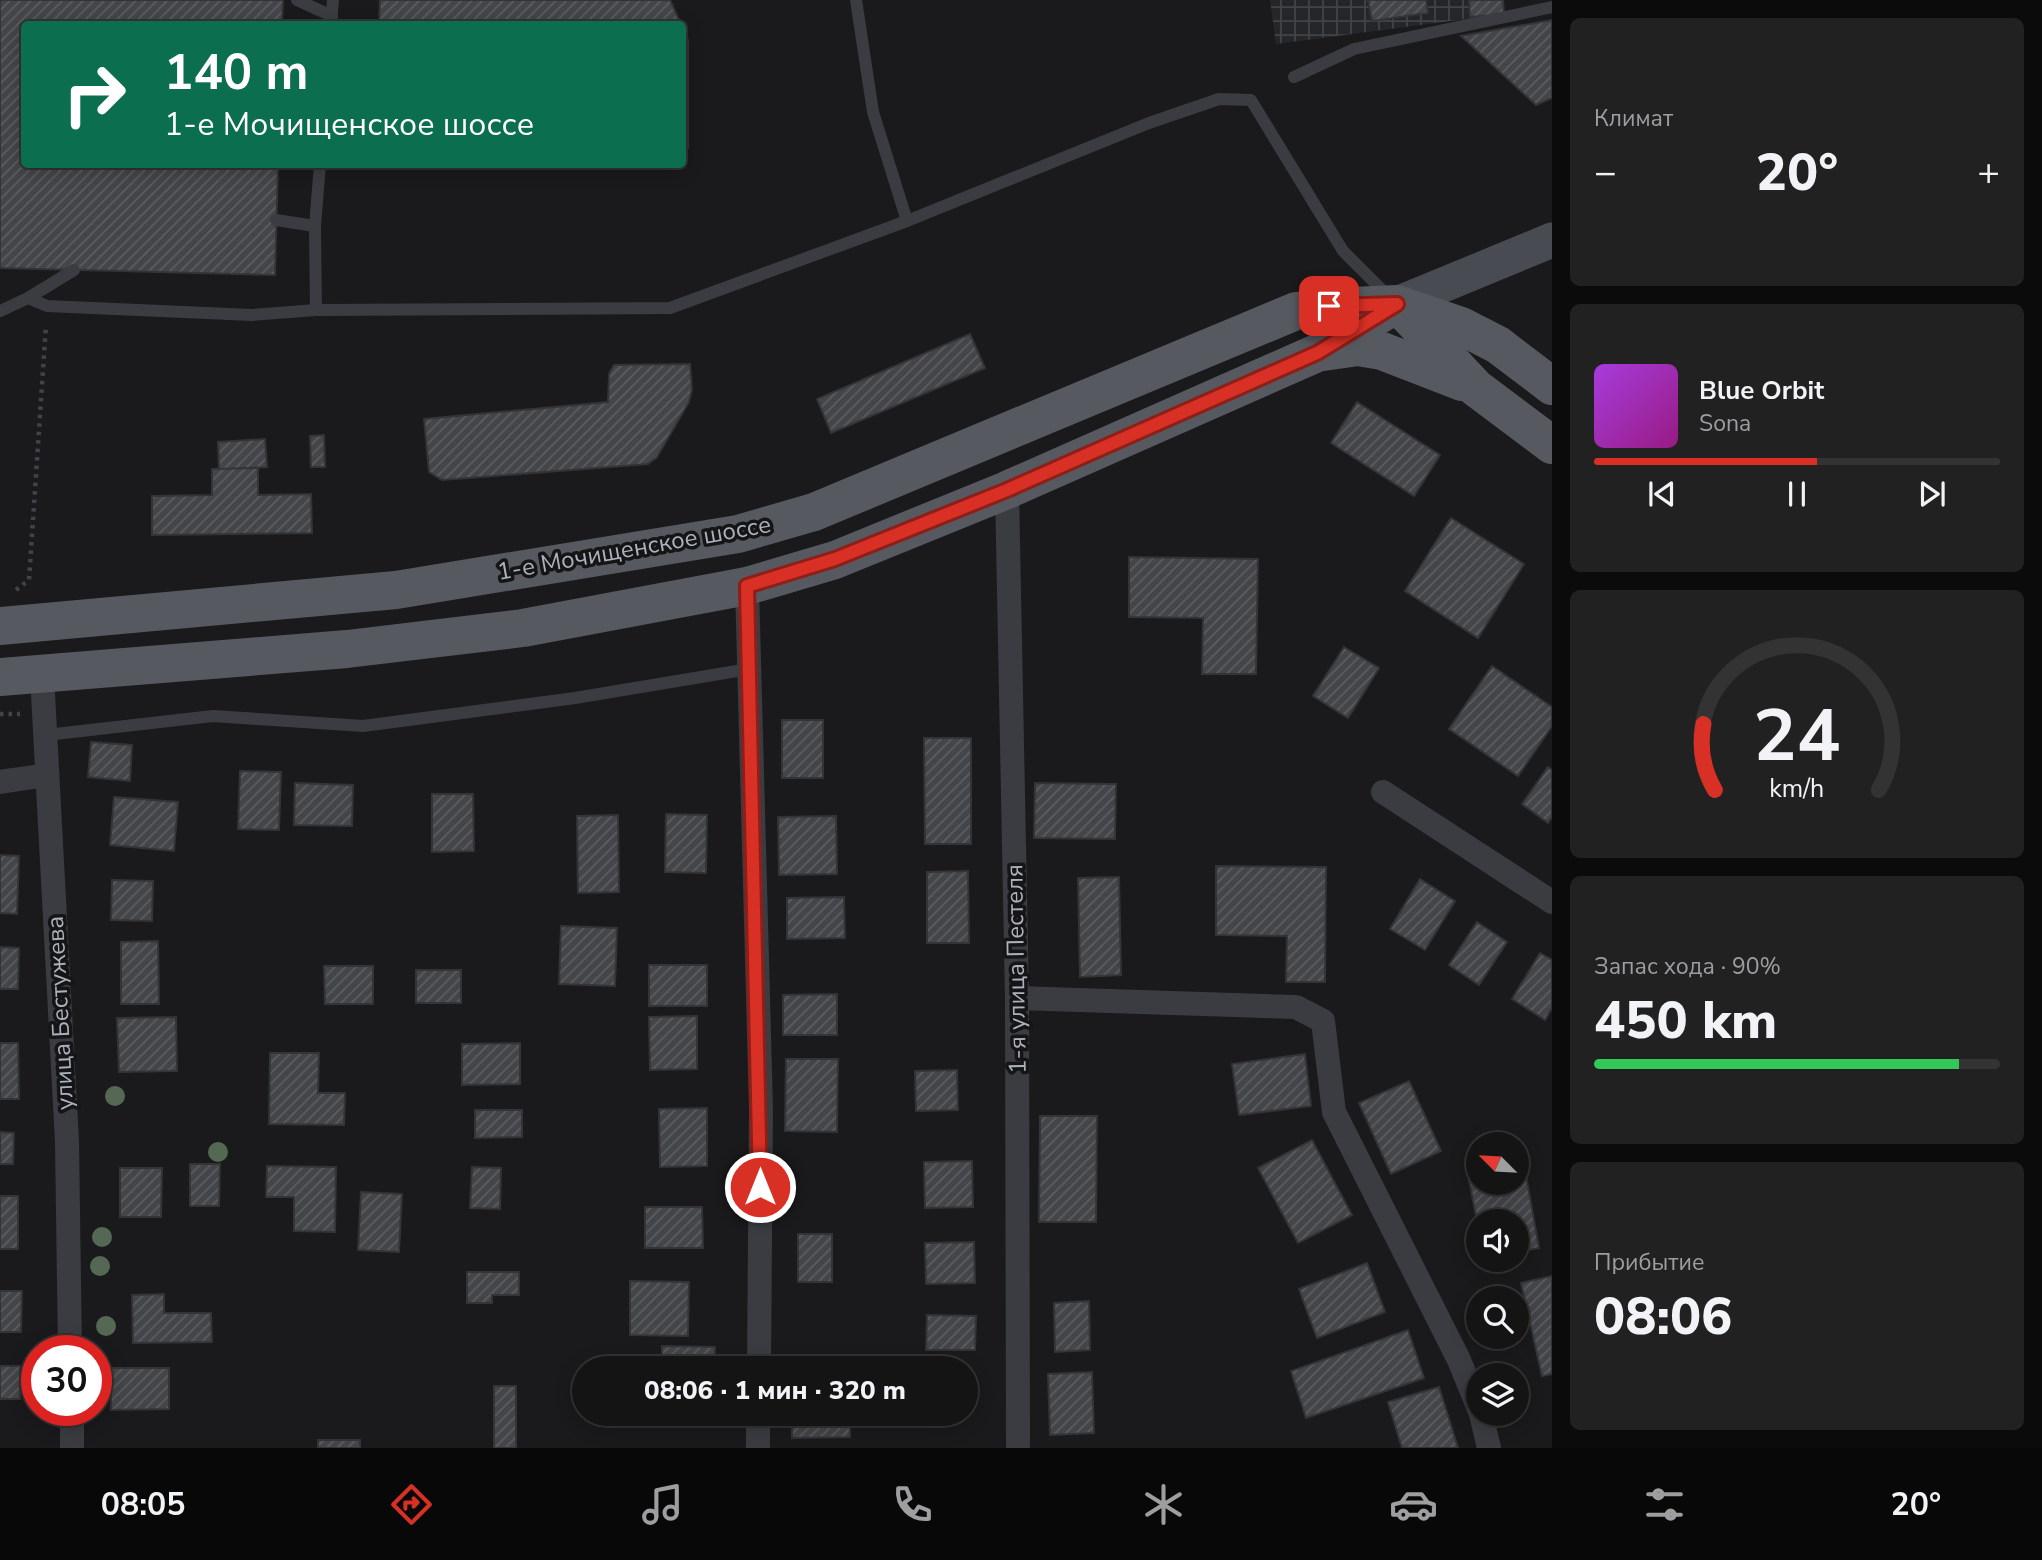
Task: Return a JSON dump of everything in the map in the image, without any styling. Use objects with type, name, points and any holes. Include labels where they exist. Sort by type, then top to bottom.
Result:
[{"type":"main road","points":[[0,677],[347,649],[523,628],[747,586],[835,559],[1007,490],[1317,353],[1397,304],[1552,240]]},
{"type":"main road","points":[[1397,304],[1461,326],[1498,345],[1548,383],[1512,415]]},
{"type":"main road","points":[[1397,304],[1476,388],[1552,445]]},
{"type":"main road","name":"1-е Мочищенское шоссе","points":[[4,611],[396,590],[738,534],[814,512],[1296,311],[1329,306],[1397,304]]},
{"type":"main road","points":[[1317,353],[1358,347],[1382,351],[1476,388]]},
{"type":"street","name":"1-я улица Пестеля","points":[[1007,490],[1017,998],[1018,1448]]},
{"type":"street","points":[[747,586],[761,1109],[759,1356]]},
{"type":"street","name":"улица Бестужева","points":[[42,675],[67,1142],[71,1335]]},
{"type":"street","points":[[0,782],[47,775]]},
{"type":"street","points":[[1382,792],[1552,902]]},
{"type":"street","points":[[1017,998],[1296,1007],[1323,1021],[1334,1112],[1466,1377]]},
{"type":"street","points":[[72,1426],[72,1448]]},
{"type":"street","points":[[758,1426],[758,1448]]},
{"type":"street","points":[[1484,1426],[1489,1448]]},
{"type":"lane","points":[[297,0],[332,20],[333,0]]},
{"type":"lane","points":[[856,0],[873,112],[907,221]]},
{"type":"lane","points":[[1293,77],[1354,49],[1552,7]]},
{"type":"lane","points":[[28,298],[47,306],[252,315],[316,310],[670,308],[907,221],[1160,119],[1219,99],[1251,100],[1343,251],[1397,304]]},
{"type":"lane","points":[[316,310],[315,226],[320,168]]},
{"type":"lane","points":[[276,220],[315,226]]},
{"type":"lane","points":[[0,312],[74,270]]},
{"type":"lane","points":[[46,735],[213,716],[363,726],[575,698],[748,669]]},
{"type":"path","points":[[4,611],[29,580],[47,306]]},
{"type":"shaded area","points":[[1270,0],[1503,0],[1504,14],[1276,44]]},
{"type":"building","points":[[0,0],[283,0],[282,21],[21,21],[21,168],[278,168],[275,275],[0,268]]},
{"type":"building","points":[[380,0],[670,0],[680,21],[379,21]]},
{"type":"building","points":[[1368,0],[1426,0],[1428,13],[1372,21]]},
{"type":"building","points":[[1469,0],[1503,0],[1504,14],[1470,17]]},
{"type":"building","points":[[1552,20],[1552,98],[1536,105],[1461,36]]},
{"type":"building","points":[[686,36],[688,40],[686,148]]},
{"type":"building","points":[[970,334],[985,368],[831,433],[817,399]]},
{"type":"building","points":[[690,364],[692,389],[689,402],[657,457],[648,464],[442,480],[429,472],[424,419],[608,402],[609,374],[614,365]]},
{"type":"building","points":[[1357,402],[1440,455],[1414,496],[1331,443]]},
{"type":"building","points":[[324,435],[325,467],[311,467],[310,436]]},
{"type":"building","points":[[265,439],[267,467],[219,470],[218,442]]},
{"type":"building","points":[[258,468],[258,495],[311,494],[312,533],[152,535],[152,496],[212,495],[212,469]]},
{"type":"building","points":[[1451,518],[1524,564],[1478,638],[1405,591]]},
{"type":"building","points":[[1129,557],[1258,559],[1256,674],[1202,674],[1203,618],[1129,617]]},
{"type":"building","points":[[1344,647],[1379,668],[1348,718],[1313,696]]},
{"type":"building","points":[[1492,666],[1552,707],[1552,726],[1518,776],[1449,729]]},
{"type":"building","points":[[782,720],[823,720],[823,778],[782,778]]},
{"type":"building","points":[[924,738],[971,738],[971,844],[925,844]]},
{"type":"building","points":[[91,742],[132,745],[130,781],[88,777]]},
{"type":"building","points":[[1548,767],[1552,770],[1552,817],[1548,823],[1522,804]]},
{"type":"building","points":[[240,771],[281,772],[279,830],[238,829]]},
{"type":"building","points":[[295,783],[353,785],[352,826],[294,825]]},
{"type":"building","points":[[1035,783],[1116,784],[1115,839],[1034,838]]},
{"type":"building","points":[[432,794],[473,794],[474,851],[432,852]]},
{"type":"building","points":[[114,797],[178,802],[174,851],[110,845]]},
{"type":"building","points":[[666,814],[707,815],[706,873],[665,872]]},
{"type":"building","points":[[618,815],[619,892],[578,893],[577,816]]},
{"type":"building","points":[[836,816],[837,874],[779,875],[778,817]]},
{"type":"building","points":[[0,855],[19,856],[17,914],[0,913]]},
{"type":"building","points":[[1216,866],[1326,867],[1325,982],[1286,982],[1287,936],[1216,935]]},
{"type":"building","points":[[968,871],[969,943],[927,943],[927,872]]},
{"type":"building","points":[[1119,877],[1121,975],[1080,977],[1078,878]]},
{"type":"building","points":[[1420,879],[1455,901],[1425,950],[1390,929]]},
{"type":"building","points":[[112,880],[153,881],[152,921],[111,920]]},
{"type":"building","points":[[844,897],[845,938],[787,939],[787,898]]},
{"type":"building","points":[[1477,922],[1507,942],[1479,985],[1449,965]]},
{"type":"building","points":[[561,926],[617,928],[615,986],[559,984]]},
{"type":"building","points":[[158,941],[159,1004],[121,1004],[121,942]]},
{"type":"building","points":[[0,947],[19,948],[18,989],[0,989]]},
{"type":"building","points":[[1540,953],[1552,960],[1552,1008],[1545,1020],[1512,999]]},
{"type":"building","points":[[649,965],[707,965],[707,1006],[649,1006]]},
{"type":"building","points":[[324,966],[373,966],[373,1004],[325,1004]]},
{"type":"building","points":[[416,970],[461,970],[461,1003],[416,1003]]},
{"type":"building","points":[[837,994],[837,1035],[783,1035],[783,995]]},
{"type":"building","points":[[697,1016],[697,1069],[650,1070],[649,1017]]},
{"type":"building","points":[[176,1017],[177,1071],[119,1072],[117,1018]]},
{"type":"building","points":[[0,1043],[18,1043],[19,1099],[0,1099]]},
{"type":"building","points":[[520,1043],[520,1084],[462,1085],[462,1044]]},
{"type":"building","points":[[270,1053],[319,1053],[318,1093],[345,1093],[344,1125],[269,1124]]},
{"type":"building","points":[[1305,1054],[1311,1106],[1239,1115],[1232,1064]]},
{"type":"building","points":[[786,1059],[838,1059],[837,1132],[785,1131]]},
{"type":"building","points":[[957,1070],[958,1110],[916,1111],[915,1071]]},
{"type":"building","points":[[1409,1081],[1441,1151],[1391,1174],[1359,1103]]},
{"type":"building","points":[[707,1108],[707,1166],[660,1167],[659,1109]]},
{"type":"building","points":[[475,1110],[522,1110],[522,1137],[475,1138]]},
{"type":"building","points":[[1040,1116],[1097,1116],[1096,1222],[1039,1222]]},
{"type":"building","points":[[0,1132],[14,1133],[13,1164],[0,1164]]},
{"type":"building","points":[[1312,1140],[1352,1215],[1298,1243],[1258,1168]]},
{"type":"building","points":[[972,1161],[973,1207],[925,1208],[924,1162]]},
{"type":"building","points":[[190,1164],[220,1164],[219,1206],[190,1206]]},
{"type":"building","points":[[267,1166],[336,1167],[335,1232],[294,1231],[294,1197],[266,1197]]},
{"type":"building","points":[[472,1167],[501,1168],[500,1209],[470,1208]]},
{"type":"building","points":[[120,1168],[162,1168],[161,1217],[120,1217]]},
{"type":"building","points":[[361,1192],[402,1194],[399,1252],[358,1250]]},
{"type":"building","points":[[1472,1195],[1529,1195],[1539,1248],[1529,1250],[1529,1209],[1475,1209]]},
{"type":"building","points":[[0,1196],[18,1196],[18,1249],[0,1249]]},
{"type":"building","points":[[645,1207],[702,1207],[703,1248],[645,1248]]},
{"type":"building","points":[[798,1234],[832,1234],[832,1282],[798,1282]]},
{"type":"building","points":[[974,1242],[975,1283],[926,1284],[925,1243]]},
{"type":"building","points":[[1367,1263],[1385,1312],[1317,1338],[1299,1289]]},
{"type":"building","points":[[467,1272],[519,1272],[519,1295],[492,1295],[492,1303],[467,1303]]},
{"type":"building","points":[[1552,1276],[1552,1374],[1542,1376],[1529,1318],[1529,1286],[1522,1286],[1521,1283]]},
{"type":"building","points":[[630,1281],[689,1282],[688,1336],[630,1335]]},
{"type":"building","points":[[0,1291],[22,1291],[21,1332],[0,1332]]},
{"type":"building","points":[[164,1294],[164,1313],[211,1313],[212,1342],[133,1343],[132,1295]]},
{"type":"building","points":[[1089,1301],[1090,1350],[1055,1352],[1054,1303]]},
{"type":"building","points":[[927,1315],[976,1316],[975,1350],[926,1350]]},
{"type":"building","points":[[1408,1330],[1424,1378],[1306,1418],[1291,1371]]},
{"type":"building","points":[[662,1346],[715,1347],[715,1356],[662,1356]]},
{"type":"building","points":[[0,1366],[20,1366],[20,1399],[0,1399]]},
{"type":"building","points":[[112,1368],[169,1368],[169,1409],[112,1410]]},
{"type":"building","points":[[1092,1372],[1094,1433],[1050,1435],[1048,1374]]},
{"type":"building","points":[[494,1386],[516,1386],[516,1448],[494,1448]]},
{"type":"building","points":[[1439,1387],[1458,1448],[1402,1448],[1388,1402]]},
{"type":"building","points":[[792,1426],[850,1426],[850,1437],[792,1438]]},
{"type":"building","points":[[318,1440],[360,1440],[360,1448],[318,1448]]},
{"type":"route","points":[[760,1187],[761,1109],[747,586],[835,559],[1007,490],[1317,353],[1397,304],[1329,306]]}]
